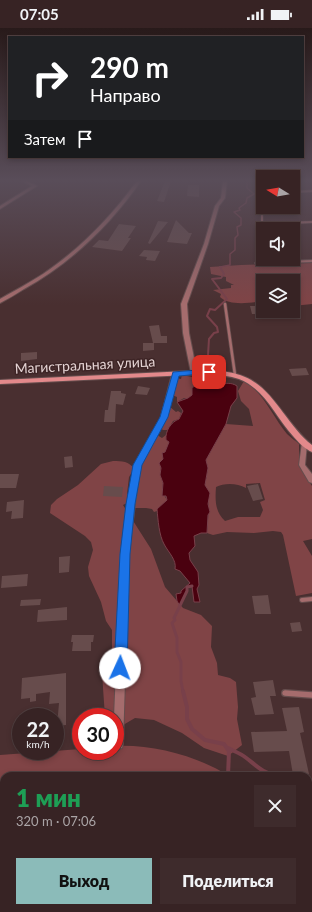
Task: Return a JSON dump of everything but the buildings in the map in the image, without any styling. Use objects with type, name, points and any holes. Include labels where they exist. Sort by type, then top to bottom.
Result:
[{"type":"street","points":[[0,301],[49,272],[67,258],[97,231],[104,222]]},
{"type":"street","points":[[194,373],[186,334],[184,304],[212,222]]},
{"type":"street","points":[[300,261],[312,261]]},
{"type":"street","name":"Магистральная улица","points":[[0,382],[209,372],[235,375],[246,379],[256,386],[267,397],[286,425],[304,444],[312,449]]},
{"type":"street","points":[[119,708],[125,554],[131,504],[138,465],[164,417],[175,374]]},
{"type":"street","points":[[304,444],[302,465],[312,480]]},
{"type":"lane","points":[[262,222],[262,224],[306,222]]},
{"type":"lane","points":[[225,304],[235,375]]},
{"type":"lane","points":[[302,600],[312,598]]},
{"type":"lane","points":[[285,693],[312,695]]},
{"type":"shaded area","points":[[300,263],[312,263],[312,304],[300,305],[300,274],[256,274],[256,302],[229,302],[220,297],[221,294],[213,290],[231,288],[231,285],[234,285],[226,281],[226,277],[211,274],[210,267],[256,265],[256,266],[300,266]]},
{"type":"shaded area","points":[[182,375],[192,377],[201,375],[206,377],[192,388],[192,395],[188,399],[184,398],[177,402],[177,397],[172,395],[176,378],[181,379]]},
{"type":"shaded area","points":[[206,377],[218,382],[237,386],[237,398],[231,406],[226,424],[206,460],[208,468],[205,485],[210,493],[208,504],[210,512],[208,515],[207,533],[201,533],[194,536],[195,546],[189,553],[190,560],[198,572],[199,585],[197,589],[200,602],[194,602],[192,586],[187,587],[180,606],[177,601],[176,594],[181,593],[181,591],[190,583],[180,571],[175,569],[175,562],[161,536],[157,509],[167,500],[166,496],[162,496],[163,483],[160,475],[161,468],[159,463],[163,459],[162,453],[165,452],[169,442],[166,440],[166,437],[169,427],[173,422],[179,419],[183,411],[177,402],[192,395],[192,388]]},
{"type":"shaded area","points":[[244,381],[251,386],[263,399],[287,434],[299,444],[299,466],[312,486],[312,539],[303,541],[312,556],[312,593],[296,596],[283,535],[281,532],[227,532],[213,535],[207,533],[209,507],[205,485],[208,468],[206,460],[226,424],[253,426],[249,409],[241,401],[238,391]],"holes":[[[260,483],[265,500],[260,502],[263,510],[260,517],[238,517],[225,521],[217,510],[216,487],[231,484],[246,488],[246,484]]]},
{"type":"shaded area","points":[[169,406],[176,412],[178,411],[181,413],[179,419],[173,421],[168,430],[163,430],[160,428]]},
{"type":"shaded area","points":[[157,435],[162,438],[166,435],[169,442],[161,465],[160,475],[163,483],[162,492],[167,500],[157,511],[154,512],[152,509],[134,508],[140,465]]},
{"type":"shaded area","points":[[113,461],[122,461],[132,466],[134,469],[129,477],[127,494],[131,501],[123,505],[151,549],[165,587],[183,608],[201,615],[212,626],[211,647],[217,663],[218,675],[230,678],[236,682],[238,707],[237,719],[242,745],[228,756],[204,748],[182,733],[154,720],[135,718],[124,724],[124,708],[104,708],[102,673],[112,651],[112,630],[106,621],[101,602],[89,576],[88,567],[93,550],[91,542],[85,536],[50,513],[51,505],[57,499],[78,485],[101,464]]},
{"type":"shaded area","points":[[124,746],[159,749],[189,757],[222,772],[0,772],[0,755],[12,754],[12,760],[64,760],[64,750],[72,750],[72,760],[124,760]]},
{"type":"waterway","points":[[220,267],[230,265],[230,254],[235,250],[235,238],[238,235],[237,227],[241,225],[241,222]]},
{"type":"waterway","points":[[210,378],[205,364],[208,355],[209,339],[214,333],[218,332],[217,327],[207,316],[210,309],[215,310],[227,299],[212,279],[221,278],[224,274],[220,267]]},
{"type":"waterway","points":[[183,692],[181,681],[181,662],[177,652],[177,638],[172,623],[175,620],[174,618],[187,591],[187,587],[192,586]]},
{"type":"waterway","points":[[183,691],[187,707],[187,719],[192,729],[205,740],[224,744],[229,751],[228,772]]},
{"type":"waterway","points":[[228,748],[243,756],[265,772]]},
{"type":"route","points":[[120,668],[125,554],[131,504],[138,465],[164,417],[175,374],[209,372]]}]
